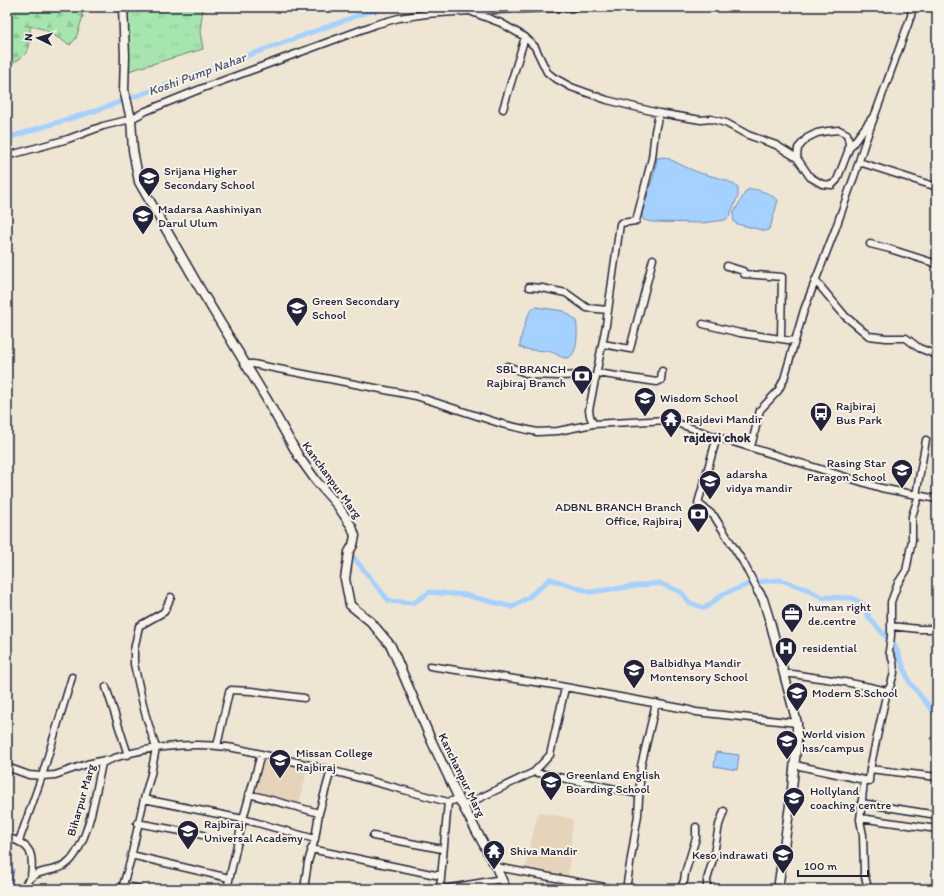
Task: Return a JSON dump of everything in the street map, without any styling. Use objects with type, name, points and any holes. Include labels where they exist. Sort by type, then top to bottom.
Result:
[{"type":"main road","name":"Kanchanpur Marg","points":[[123,7],[125,56],[124,90],[129,105],[133,150],[139,182],[299,457],[317,482],[338,506],[352,527],[355,536],[353,545],[349,552],[346,579],[350,605],[371,622],[391,646],[432,742],[461,803],[496,867],[506,889]]},
{"type":"main road","points":[[758,591],[763,599],[769,619],[797,723],[795,765],[778,889]]},
{"type":"street","points":[[7,153],[14,154],[68,139],[103,126],[131,119],[146,111],[203,88],[377,24],[399,18],[469,11],[579,7]]},
{"type":"street","points":[[751,447],[760,410],[778,391],[784,379],[804,310],[835,230],[911,16],[912,7]]},
{"type":"street","points":[[469,11],[501,23],[525,37],[535,47],[547,72],[571,87],[607,100],[659,113],[701,120],[711,119],[726,123],[748,135],[776,145],[797,158],[810,177],[822,184],[832,185],[837,180],[849,149],[875,114]]},
{"type":"street","points":[[503,109],[525,37]]},
{"type":"street","points":[[593,424],[590,416],[590,410],[603,344],[620,223],[636,222],[652,158],[659,113]]},
{"type":"street","points":[[797,158],[798,148],[807,138],[818,133],[839,130],[847,134],[849,143],[844,165]]},
{"type":"street","points":[[859,162],[937,187]]},
{"type":"street","points":[[870,244],[937,264]]},
{"type":"street","points":[[603,344],[630,349],[653,259]]},
{"type":"street","points":[[727,266],[743,271],[744,274],[782,277],[781,339]]},
{"type":"street","points":[[815,280],[845,316],[869,336],[906,338],[919,348],[937,356]]},
{"type":"street","points":[[529,287],[566,293],[587,308],[608,310]]},
{"type":"street","points":[[703,324],[740,333],[795,341]]},
{"type":"street","points":[[245,364],[261,365],[416,396],[502,424],[537,432],[558,431],[593,424],[668,420],[881,488],[937,499]]},
{"type":"street","points":[[507,366],[531,375],[582,375],[657,382],[661,380],[662,371]]},
{"type":"street","points":[[718,437],[698,503],[714,516],[743,562],[758,591]]},
{"type":"street","points":[[795,765],[869,781],[870,769],[886,691],[890,687],[894,673],[893,661],[889,651],[891,636],[891,602],[898,584],[906,571],[912,540],[912,516],[918,495],[926,440]]},
{"type":"street","points":[[139,889],[123,885],[137,824],[151,774],[156,748],[137,683],[134,664],[134,650],[139,626],[164,612],[171,597]]},
{"type":"street","points":[[891,626],[933,629]]},
{"type":"street","points":[[430,666],[554,685],[656,703],[696,712],[797,723]]},
{"type":"street","points":[[784,674],[867,686],[886,691]]},
{"type":"street","points":[[19,841],[42,776],[72,677]]},
{"type":"street","points":[[106,687],[128,755]]},
{"type":"street","points":[[534,772],[550,755],[565,688]]},
{"type":"street","points":[[217,746],[229,692],[231,690],[304,698]]},
{"type":"street","points":[[626,889],[638,815],[641,766],[656,703]]},
{"type":"street","name":"Biharpur Marg","points":[[31,876],[46,870],[62,867],[68,863],[73,856],[86,830],[102,763],[108,760],[156,748],[180,746],[217,746],[261,754],[331,770],[448,802],[461,803],[534,772]]},
{"type":"street","points":[[227,889],[249,794],[261,754]]},
{"type":"street","points":[[7,767],[29,775],[42,776],[55,775],[87,764],[108,760]]},
{"type":"street","points":[[870,769],[937,777]]},
{"type":"street","points":[[304,889],[308,862],[315,838],[319,813],[331,770]]},
{"type":"street","points":[[534,772],[639,794]]},
{"type":"street","points":[[864,780],[860,818],[864,835],[864,873],[867,889]]},
{"type":"street","points":[[249,794],[319,813]]},
{"type":"street","points":[[144,799],[243,819],[315,838]]},
{"type":"street","points":[[448,802],[442,849],[440,889],[502,879]]},
{"type":"street","points":[[861,803],[937,815]]},
{"type":"street","points":[[707,889],[707,880],[713,859],[719,825],[724,811]]},
{"type":"street","points":[[860,818],[937,829]]},
{"type":"street","points":[[137,824],[203,835]]},
{"type":"street","points":[[680,889],[684,881],[696,838],[696,827]]},
{"type":"street","points":[[373,836],[442,849]]},
{"type":"street","points":[[7,838],[19,841],[31,852],[31,876],[23,889]]},
{"type":"street","points":[[311,849],[441,875]]},
{"type":"street","points":[[131,854],[229,878]]},
{"type":"street","points":[[496,867],[615,889]]},
{"type":"shaded area","name":"Missan College Rajbiraj","points":[[263,756],[308,767],[298,807],[253,793]]},
{"type":"shaded area","points":[[538,812],[573,819],[568,876],[525,869]]},
{"type":"shaded area","points":[[557,882],[590,887],[589,889],[556,889]]},
{"type":"green space","points":[[7,7],[79,7],[83,16],[76,38],[70,45],[43,29],[30,26],[30,40],[27,51],[18,60],[7,66]]},
{"type":"green space","points":[[132,7],[203,7],[200,31],[203,49],[125,72],[123,26]]},
{"type":"water","points":[[665,157],[700,173],[730,182],[738,188],[738,196],[729,217],[725,220],[703,223],[652,222],[644,220],[642,213],[655,171],[657,158]]},
{"type":"water","points":[[750,189],[765,192],[778,200],[771,225],[766,231],[734,222],[733,214],[746,191]]},
{"type":"water","points":[[536,307],[564,311],[576,320],[576,343],[573,354],[570,357],[565,358],[548,351],[530,350],[520,347],[527,317],[531,310]]},
{"type":"water","points":[[716,752],[739,755],[737,770],[714,766]]},
{"type":"water","points":[[7,862],[14,870],[10,889],[7,889]]},
{"type":"waterway","name":"Koshi Pump Nahar","points":[[7,138],[95,111],[385,7]]},
{"type":"waterway","points":[[349,552],[389,601],[413,603],[430,592],[465,595],[512,607],[529,597],[550,579],[590,592],[659,583],[681,592],[690,603],[705,608],[723,594],[755,582],[781,580],[806,589],[822,597],[852,598],[863,604],[869,618],[895,646],[910,683],[937,716]]},
{"type":"place","name":"Srijana Higher Secondary School","points":[[149,198]]},
{"type":"place","name":"Madarsa Aashiniyan Darul Ulum","points":[[143,236]]},
{"type":"place","name":"Green Secondary School","points":[[297,328]]},
{"type":"place","name":"SBL BRANCH Rajbiraj Branch","points":[[582,396]]},
{"type":"place","name":"Wisdom School","points":[[645,418]]},
{"type":"place","name":"Rajbiraj Bus Park","points":[[821,432]]},
{"type":"place","name":"Rajdevi Mandir","points":[[671,438]]},
{"type":"place","name":"Rasing Star Paragon School","points":[[902,490]]},
{"type":"place","name":"adarsha vidya mandir","points":[[710,500]]},
{"type":"place","name":"ADBNL BRANCH Branch Office, Rajbiraj","points":[[698,534]]},
{"type":"place","name":"human right de.centre","points":[[792,634]]},
{"type":"place","name":"residential","points":[[786,668]]},
{"type":"place","name":"Balbidhya Mandir Montensory School","points":[[634,690]]},
{"type":"place","name":"Modern S.School","points":[[797,712]]},
{"type":"place","name":"World vision hss/campus","points":[[787,760]]},
{"type":"place","name":"Missan College Rajbiraj","points":[[280,780]]},
{"type":"place","name":"Greenland English Boarding School","points":[[551,802]]},
{"type":"place","name":"Hollyland coaching centre","points":[[794,818]]},
{"type":"place","name":"Rajbiraj Universal Academy","points":[[188,850]]},
{"type":"place","name":"Shiva Mandir","points":[[494,870]]},
{"type":"place","name":"Keso indrawati","points":[[783,874]]},
{"type":"district","name":"rajdevi chok","points":[[717,437]]}]
